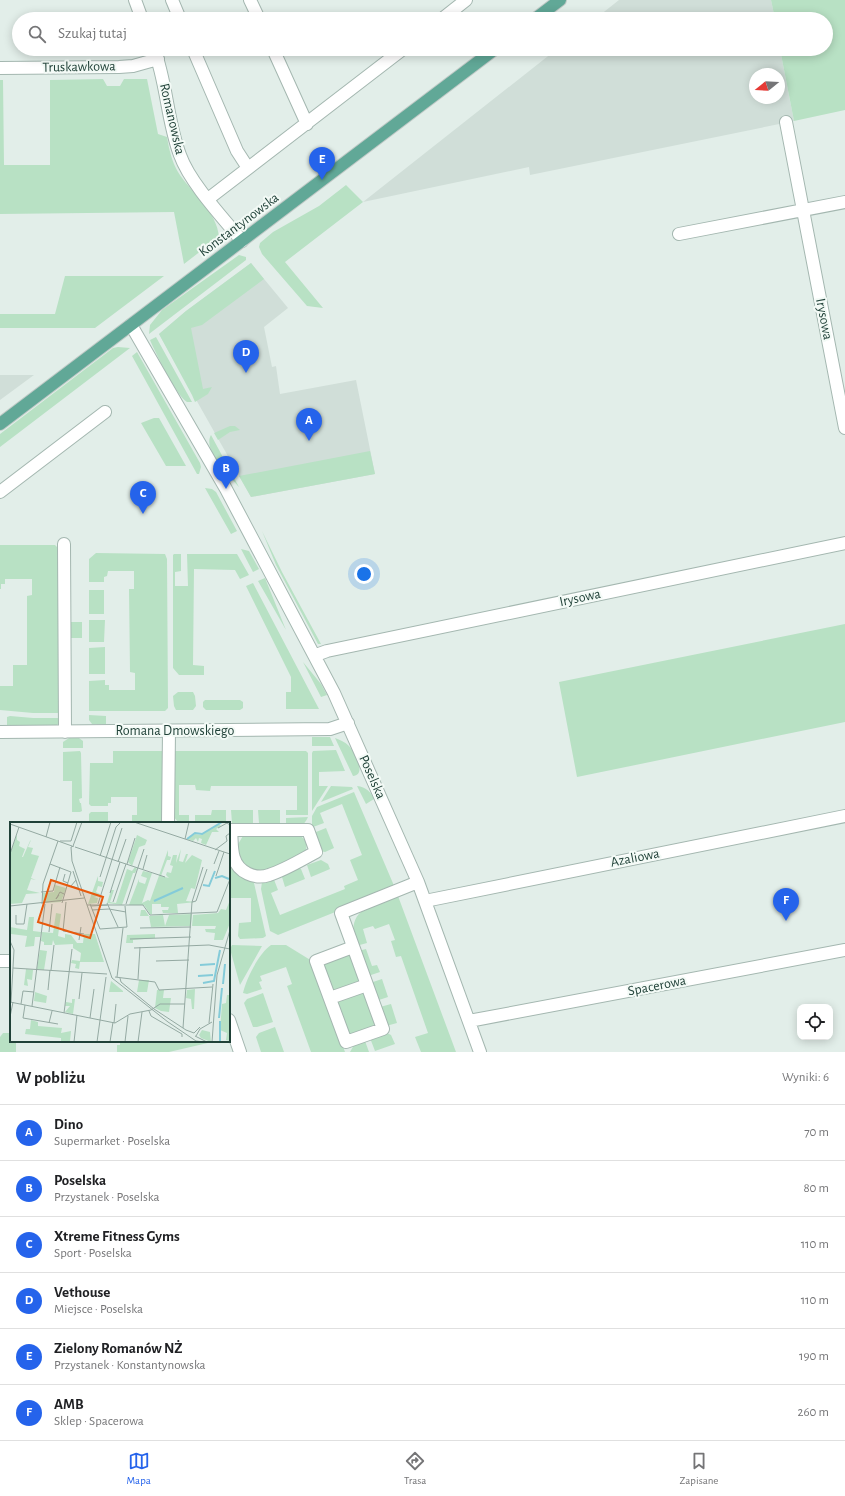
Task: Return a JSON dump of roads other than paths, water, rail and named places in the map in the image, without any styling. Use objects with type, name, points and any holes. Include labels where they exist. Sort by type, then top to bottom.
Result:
[{"type":"main road","points":[[544,12],[560,0]]},
{"type":"main road","name":"Konstantynowska","points":[[0,424],[486,56]]},
{"type":"street","points":[[135,0],[139,12]]},
{"type":"street","points":[[172,0],[177,12]]},
{"type":"street","points":[[250,0],[256,12]]},
{"type":"street","points":[[451,12],[466,0]]},
{"type":"street","name":"Truskawkowa","points":[[0,68],[133,66],[152,56]]},
{"type":"street","name":"Romanowska","points":[[156,56],[179,155],[184,166],[208,199],[242,241]]},
{"type":"street","points":[[196,56],[237,151],[248,168]]},
{"type":"street","points":[[276,56],[307,124]]},
{"type":"street","points":[[208,199],[395,56]]},
{"type":"street","name":"Irysowa","points":[[786,122],[845,428]]},
{"type":"street","points":[[679,234],[845,202]]},
{"type":"street","name":"Poselska","points":[[131,325],[226,489],[316,655],[348,723],[418,882],[480,1052]]},
{"type":"street","points":[[0,492],[105,412]]},
{"type":"street","name":"Irysowa","points":[[316,655],[327,651],[845,542]]},
{"type":"street","points":[[64,544],[66,732]]},
{"type":"street","name":"Romana Dmowskiego","points":[[0,732],[330,729],[348,723]]},
{"type":"street","points":[[168,822],[169,731]]},
{"type":"street","name":"Azaliowa","points":[[425,901],[845,816]]},
{"type":"street","points":[[230,830],[308,830],[316,852],[268,876],[256,877],[246,874],[237,865],[233,857],[230,830]]},
{"type":"street","points":[[353,947],[316,961],[346,1042],[383,1029],[341,913],[418,882]]},
{"type":"street","name":"Spacerowa","points":[[469,1021],[845,950]]},
{"type":"street","points":[[330,998],[367,985]]},
{"type":"street","points":[[230,1023],[240,1052]]},
{"type":"place","name":"Zielony Romanów NŻ","points":[[322,180]]},
{"type":"place","name":"Vethouse","points":[[246,373]]},
{"type":"place","name":"Dino","points":[[309,441]]},
{"type":"place","name":"Poselska","points":[[226,489]]},
{"type":"place","name":"Xtreme Fitness Gyms","points":[[143,514]]},
{"type":"place","name":"AMB","points":[[786,921]]}]
